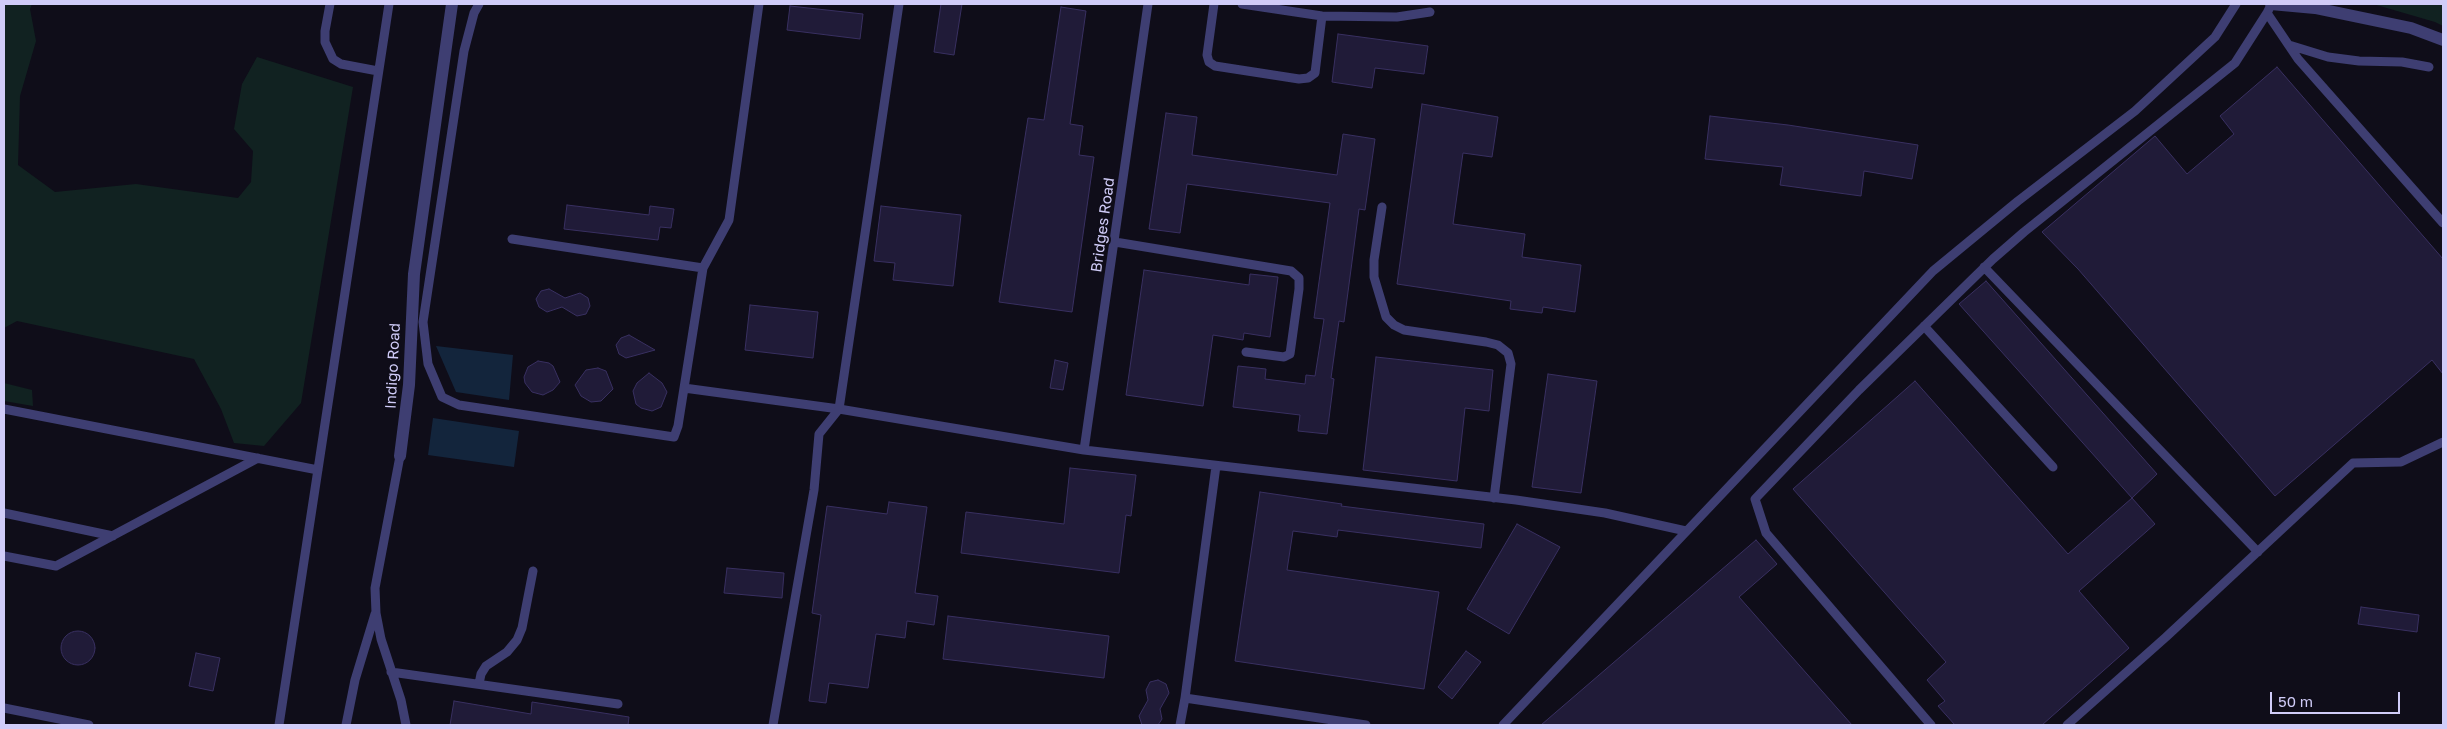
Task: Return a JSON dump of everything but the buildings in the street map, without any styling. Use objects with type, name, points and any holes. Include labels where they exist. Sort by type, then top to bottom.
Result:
[{"type":"street","name":"Indigo Road","points":[[400,456],[409,386],[414,274],[452,4]]},
{"type":"street","points":[[2270,7],[2334,12],[2411,28],[2443,40]]},
{"type":"lane","points":[[330,4],[325,42],[333,59],[341,64],[378,71]]},
{"type":"lane","points":[[279,725],[388,4]]},
{"type":"lane","points":[[479,4],[474,13],[464,51],[423,322],[428,364],[442,397],[459,406],[674,437],[684,388],[703,268],[729,220],[759,4]]},
{"type":"lane","points":[[773,725],[814,490],[819,434],[839,409],[898,4]]},
{"type":"lane","name":"Bridges Road","points":[[1084,450],[1148,4]]},
{"type":"lane","points":[[1214,4],[1207,55],[1209,62],[1215,66],[1299,78],[1308,78],[1314,73],[1322,16]]},
{"type":"lane","points":[[1242,4],[1322,16],[1397,17],[1430,12]]},
{"type":"lane","points":[[1503,725],[1932,271],[2018,201],[2135,111],[2215,37],[2236,4]]},
{"type":"lane","points":[[2270,7],[2289,45],[2304,66],[2443,223]]},
{"type":"lane","points":[[1931,725],[1766,533],[1755,499],[1859,390],[1984,267],[2024,232],[2235,63],[2270,7]]},
{"type":"lane","points":[[2289,45],[2328,57],[2359,61],[2402,62],[2429,67]]},
{"type":"lane","points":[[1382,207],[1374,277],[1379,297],[1390,321],[1404,330],[1498,345],[1508,353],[1511,364],[1494,498]]},
{"type":"lane","points":[[512,239],[703,268]]},
{"type":"lane","points":[[1114,242],[1291,271],[1299,278],[1299,289],[1290,354],[1284,356],[1246,352]]},
{"type":"lane","points":[[1984,267],[2258,552]]},
{"type":"lane","points":[[1924,326],[2054,467]]},
{"type":"lane","points":[[684,388],[839,409],[1084,450],[1494,498],[1605,513],[1686,531]]},
{"type":"lane","points":[[4,409],[318,470]]},
{"type":"lane","points":[[2067,725],[2353,464],[2401,462],[2443,442]]},
{"type":"lane","name":"Indigo Road","points":[[400,456],[375,588],[376,613],[391,672],[401,700],[406,725]]},
{"type":"lane","points":[[4,556],[56,566],[258,458]]},
{"type":"lane","points":[[1180,725],[1216,466]]},
{"type":"lane","points":[[4,513],[113,536]]},
{"type":"lane","points":[[479,684],[481,674],[486,666],[507,652],[517,640],[522,628],[532,571]]},
{"type":"lane","points":[[346,725],[355,680],[376,613]]},
{"type":"lane","points":[[391,672],[618,704]]},
{"type":"lane","points":[[1185,698],[1366,725]]},
{"type":"lane","points":[[4,708],[89,725]]},
{"type":"shaded area","points":[[4,4],[32,4],[30,9],[36,41],[20,96],[18,165],[55,192],[136,184],[238,198],[251,182],[253,151],[234,129],[242,84],[257,57],[353,87],[301,403],[264,446],[234,443],[221,409],[194,359],[17,321],[4,328]]},
{"type":"shaded area","points":[[2373,4],[2443,4],[2443,26],[2435,22]]},
{"type":"shaded area","points":[[4,383],[32,390],[33,406],[4,401]]},
{"type":"water","points":[[436,346],[513,355],[509,400],[456,392]]},
{"type":"water","points":[[433,418],[519,431],[514,467],[428,455]]}]
